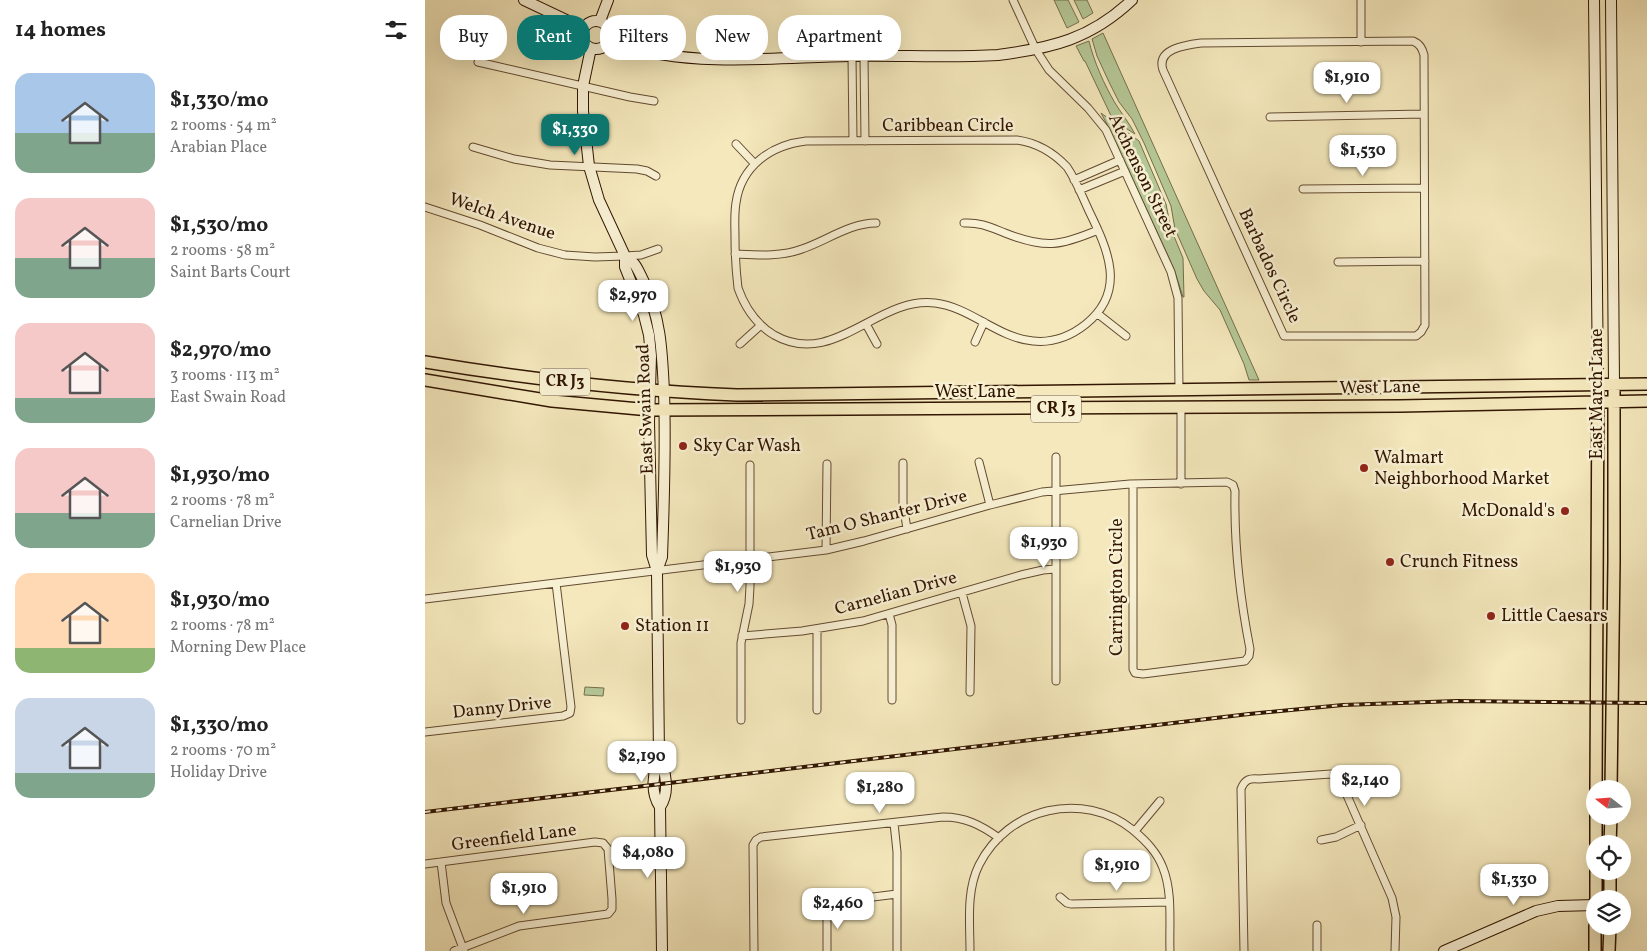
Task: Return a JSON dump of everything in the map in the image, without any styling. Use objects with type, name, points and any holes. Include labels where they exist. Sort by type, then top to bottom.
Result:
[{"type":"main road","points":[[524,0],[556,15]]},
{"type":"main road","points":[[602,15],[608,0]]},
{"type":"main road","points":[[901,56],[987,56],[1036,50],[1058,45],[1088,32],[1132,0]]},
{"type":"main road","name":"East March Lane","points":[[1594,0],[1598,385],[1596,780]]},
{"type":"main road","name":"East March Lane","points":[[1611,0],[1615,551],[1611,780]]},
{"type":"main road","points":[[590,21],[600,21]]},
{"type":"main road","points":[[591,48],[600,48]]},
{"type":"main road","name":"East Swain Road","points":[[591,48],[583,86],[584,129],[589,166],[599,200],[625,256],[625,267],[644,315],[649,335],[651,356],[651,555],[657,571],[659,757],[654,769],[655,800],[660,807],[662,951]]},
{"type":"main road","points":[[686,56],[709,58],[778,57]]},
{"type":"main road","name":"East Swain Road","points":[[625,256],[634,261],[652,299],[663,353],[665,410],[663,557],[657,571]]},
{"type":"main road","name":"West Lane","points":[[425,362],[496,374],[664,392],[737,395],[1647,384]]},
{"type":"main road","name":"West Lane","points":[[425,380],[552,401],[650,410],[1181,408],[1647,401]]},
{"type":"main road","points":[[1444,951],[1461,948],[1536,911],[1558,906],[1586,905]]},
{"type":"main road","points":[[1595,935],[1595,951]]},
{"type":"main road","points":[[1609,935],[1609,951]]},
{"type":"street","name":"Atchenson Street","points":[[1013,0],[1036,50],[1056,78],[1096,116],[1106,130],[1171,272],[1177,290],[1179,391]]},
{"type":"street","points":[[1361,0],[1361,42]]},
{"type":"street","name":"Barbados Circle","points":[[1406,41],[1419,43],[1424,55],[1425,325],[1416,336],[1284,336],[1161,65],[1162,59],[1166,54],[1191,44],[1361,42],[1406,41]]},
{"type":"street","points":[[852,60],[853,141]]},
{"type":"street","name":"Caribbean Circle","points":[[864,60],[865,140]]},
{"type":"street","points":[[478,62],[654,101]]},
{"type":"street","points":[[1270,117],[1424,114]]},
{"type":"street","name":"Caribbean Circle","points":[[865,140],[1010,140],[1027,142],[1045,148],[1059,159],[1071,173],[1106,248],[1111,272],[1106,296],[1098,314],[1073,333],[1046,341],[1033,341],[1015,337],[949,306],[923,302],[900,307],[828,341],[809,344],[785,340],[761,325],[755,320],[742,299],[737,283],[735,211],[737,197],[745,177],[754,163],[775,149],[795,142],[865,140]]},
{"type":"street","points":[[736,144],[754,163]]},
{"type":"street","points":[[473,147],[532,163],[637,169],[647,171],[656,176]]},
{"type":"street","points":[[1074,180],[1120,160]]},
{"type":"street","points":[[1079,190],[1125,171]]},
{"type":"street","points":[[1303,189],[1424,188]]},
{"type":"street","name":"Welch Avenue","points":[[425,207],[551,252],[579,256],[625,256],[641,255],[657,249]]},
{"type":"street","points":[[965,223],[975,222],[1018,239],[1043,244],[1066,242],[1098,230]]},
{"type":"street","points":[[735,254],[795,252],[863,224],[876,223]]},
{"type":"street","points":[[1338,262],[1425,261]]},
{"type":"street","points":[[1098,314],[1126,336]]},
{"type":"street","points":[[975,342],[984,322]]},
{"type":"street","points":[[866,324],[877,344]]},
{"type":"street","points":[[740,344],[761,325]]},
{"type":"street","points":[[1181,408],[1181,484]]},
{"type":"street","points":[[1056,457],[1056,681]]},
{"type":"street","points":[[979,462],[990,505]]},
{"type":"street","points":[[903,463],[903,503],[907,529]]},
{"type":"street","points":[[826,550],[827,464]]},
{"type":"street","points":[[741,720],[742,636],[749,604],[750,465]]},
{"type":"street","name":"Tam O Shanter Drive","points":[[425,599],[826,550],[990,505],[1057,490],[1133,484],[1227,482],[1235,488]]},
{"type":"street","name":"Carrington Circle","points":[[1133,484],[1132,664],[1133,669],[1139,674],[1242,662],[1249,656],[1250,649],[1238,569],[1235,531],[1235,488]]},
{"type":"street","name":"Carnelian Drive","points":[[742,636],[817,629],[863,621],[1021,575],[1055,569]]},
{"type":"street","name":"Danny Drive","points":[[425,732],[569,715],[571,707],[556,583]]},
{"type":"street","points":[[962,593],[971,626],[970,692]]},
{"type":"street","points":[[889,614],[892,625],[892,700]]},
{"type":"street","points":[[817,629],[817,710]]},
{"type":"street","points":[[1244,951],[1241,789],[1244,782],[1251,778],[1333,774],[1339,778],[1392,898],[1396,917],[1395,951]]},
{"type":"street","points":[[1135,831],[1160,801]]},
{"type":"street","points":[[970,951],[970,903],[973,884],[984,857],[999,838],[1024,819],[1042,812],[1061,808],[1101,812],[1125,823],[1152,848],[1164,870],[1169,902],[1170,951]]},
{"type":"street","points":[[754,951],[753,845],[761,837],[943,817],[959,818],[979,825],[999,838]]},
{"type":"street","points":[[894,823],[897,852],[897,951]]},
{"type":"street","points":[[1321,840],[1336,838],[1361,825]]},
{"type":"street","name":"Greenfield Lane","points":[[425,864],[595,842],[603,843],[609,852],[612,899],[608,914],[599,917],[519,926],[463,949]]},
{"type":"street","points":[[441,862],[446,903],[463,949],[454,951]]},
{"type":"street","points":[[827,951],[828,905],[833,902],[897,894]]},
{"type":"street","points":[[1060,897],[1071,904],[1169,902]]},
{"type":"street","points":[[1317,925],[1317,951]]},
{"type":"green space","points":[[1054,0],[1068,0],[1079,22],[1067,28]]},
{"type":"green space","points":[[1074,0],[1087,0],[1093,13],[1083,19]]},
{"type":"green space","points":[[1103,33],[1259,380],[1249,380],[1244,364],[1220,310],[1204,291],[1197,279],[1175,229],[1171,206],[1144,143],[1132,119],[1119,102],[1097,56],[1092,39]]},
{"type":"green space","points":[[1089,41],[1107,88],[1135,134],[1113,120],[1076,46]]},
{"type":"green space","points":[[1101,113],[1139,141],[1166,204],[1171,229],[1183,258],[1184,297],[1174,269]]},
{"type":"green space","points":[[585,687],[604,688],[603,696],[584,695]]},
{"type":"railway","points":[[425,812],[1249,714],[1343,705],[1457,701],[1647,703]]},
{"type":"place","name":"Sky Car Wash","points":[[683,446]]},
{"type":"place","name":"Walmart Neighborhood Market","points":[[1364,468]]},
{"type":"place","name":"McDonald's","points":[[1565,511]]},
{"type":"place","name":"Crunch Fitness","points":[[1390,562]]},
{"type":"place","name":"Little Caesars","points":[[1491,616]]},
{"type":"place","name":"Station 11","points":[[625,626]]}]
